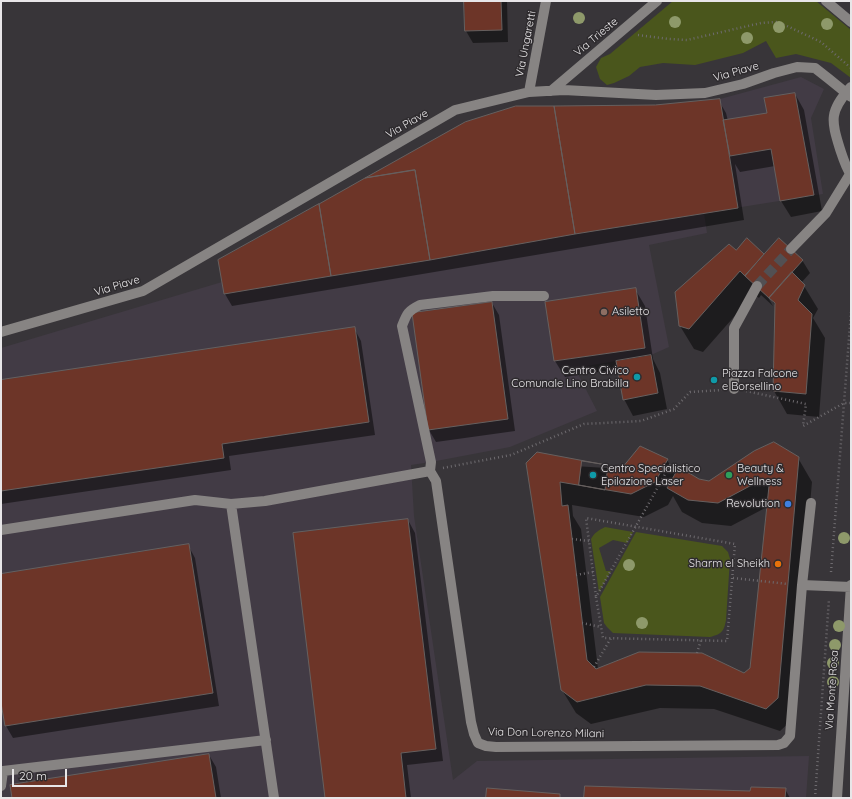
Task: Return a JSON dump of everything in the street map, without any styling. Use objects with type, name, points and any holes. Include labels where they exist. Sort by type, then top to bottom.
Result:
[{"type":"street","name":"Via Ungaretti","points":[[529,92],[546,1]]},
{"type":"street","name":"Via Trieste","points":[[551,91],[657,1]]},
{"type":"street","points":[[826,1],[851,22]]},
{"type":"street","name":"Via Piave","points":[[1,332],[143,291],[455,110],[529,92],[564,90],[656,95],[705,93],[743,84],[796,67],[815,68],[849,92]]},
{"type":"street","points":[[791,249],[826,213],[850,175],[842,156],[834,130],[833,121],[834,112],[837,106],[849,92]]},
{"type":"street","points":[[734,389],[734,328],[757,286]]},
{"type":"street","points":[[1,530],[195,500],[231,504],[265,501],[430,471],[431,462],[402,326],[406,315],[412,309],[420,305],[493,296],[544,296]]},
{"type":"street","name":"Via Don Lorenzo Milani","points":[[430,471],[436,481],[471,722],[478,743],[486,746],[778,745],[784,743],[790,736],[802,585]]},
{"type":"street","points":[[811,503],[802,585],[851,586]]},
{"type":"street","points":[[231,504],[274,798]]},
{"type":"street","name":"Via Monte Rosa","points":[[837,798],[851,586]]},
{"type":"street","points":[[1,786],[3,771],[266,740]]},
{"type":"path","points":[[620,32],[663,39],[687,40],[761,23],[776,22],[821,42],[851,68]]},
{"type":"path","points":[[815,798],[851,312]]},
{"type":"path","points":[[461,464],[511,455],[584,424],[641,420],[674,408],[690,392],[734,389],[806,404],[803,426],[844,403],[851,404]]},
{"type":"path","points":[[596,596],[586,518],[635,527],[735,544],[727,641],[603,638],[596,596],[635,527],[672,462]]},
{"type":"path","points":[[572,539],[589,542]]},
{"type":"path","points":[[576,575],[593,572]]},
{"type":"path","points":[[733,578],[791,584]]},
{"type":"path","points":[[582,623],[601,627]]},
{"type":"path","points":[[594,667],[611,638]]},
{"type":"path","points":[[697,653],[701,640]]},
{"type":"shaded area","points":[[801,77],[824,89],[811,118],[823,194],[704,213],[707,233],[649,245],[669,347],[651,355],[575,368],[597,411],[510,447],[411,465],[414,516],[453,780],[477,761],[809,756],[806,798],[1,798],[1,348],[222,282],[218,260],[319,204],[655,105],[720,99]]},
{"type":"green space","points":[[673,1],[816,1],[851,30],[851,78],[831,63],[796,54],[776,58],[766,41],[743,53],[695,65],[663,63],[640,67],[629,76],[607,85],[600,79],[596,67],[601,58],[610,54]]},
{"type":"green space","points":[[605,527],[633,532],[627,543],[613,540],[599,548],[606,571],[611,571],[599,592],[591,539],[597,532]]},
{"type":"green space","points":[[636,532],[722,546],[728,552],[730,559],[726,620],[720,633],[710,637],[613,633],[607,627],[604,623],[600,597]]},
{"type":"building","points":[[464,1],[501,1],[502,30],[465,31]]},
{"type":"building","points":[[795,93],[814,195],[780,201],[771,149],[730,156],[723,120],[767,113],[764,98]]},
{"type":"building","points":[[720,99],[738,208],[575,234],[554,106],[655,105]]},
{"type":"building","points":[[516,106],[554,106],[575,234],[430,260],[415,170],[365,178],[465,122]]},
{"type":"building","points":[[415,170],[430,260],[331,276],[319,204],[365,178]]},
{"type":"building","points":[[319,204],[331,276],[224,294],[218,260]]},
{"type":"building","points":[[747,238],[764,254],[745,276],[740,271],[689,329],[679,326],[675,292],[729,244],[736,250]]},
{"type":"building","points":[[779,238],[803,260],[769,298],[745,276]]},
{"type":"building","points":[[792,272],[805,285],[798,300],[812,314],[806,394],[773,391],[775,303],[769,298]]},
{"type":"building","points":[[636,288],[645,348],[554,361],[545,302]]},
{"type":"building","points":[[492,302],[508,419],[428,430],[412,313]]},
{"type":"building","points":[[355,327],[369,422],[222,444],[224,458],[1,491],[1,380]]},
{"type":"building","name":"Centro Civico Comunale Lino Brabilla","points":[[651,355],[658,393],[623,400],[616,361]]},
{"type":"building","points":[[774,442],[799,457],[778,698],[766,709],[700,686],[646,685],[577,702],[561,690],[526,463],[537,452],[622,468],[640,446],[668,459],[655,482],[631,494],[560,482],[562,506],[568,505],[587,660],[596,669],[639,652],[702,653],[744,673],[750,668],[769,486],[763,479],[718,503],[688,500],[667,488],[679,467],[699,479],[709,481],[754,451]]},
{"type":"building","name":"Centro Specialistico Epilazione Laser","points":[[582,461],[608,465],[605,490],[579,485]]},
{"type":"building","points":[[408,519],[436,749],[401,753],[406,798],[325,798],[293,533]]},
{"type":"building","points":[[189,544],[213,693],[5,726],[1,703],[1,574]]},
{"type":"building","points":[[209,754],[216,798],[12,798],[10,785]]},
{"type":"building","points":[[585,786],[750,791],[751,787],[786,788],[785,798],[584,798]]},
{"type":"building","points":[[487,788],[560,794],[560,798],[486,798]]},
{"type":"tunnel","points":[[757,286],[791,249]]},
{"type":"place","name":"Asiletto","points":[[604,312]]},
{"type":"place","name":"Centro Civico Comunale Lino Brabilla","points":[[637,377]]},
{"type":"place","name":"Piazza Falcone e Borsellino","points":[[714,380]]},
{"type":"place","name":"Centro Specialistico Epilazione Laser","points":[[593,475]]},
{"type":"place","name":"Beauty & Wellness","points":[[729,475]]},
{"type":"place","name":"Revolution","points":[[788,504]]},
{"type":"place","name":"Sharm el Sheikh","points":[[778,564]]}]
